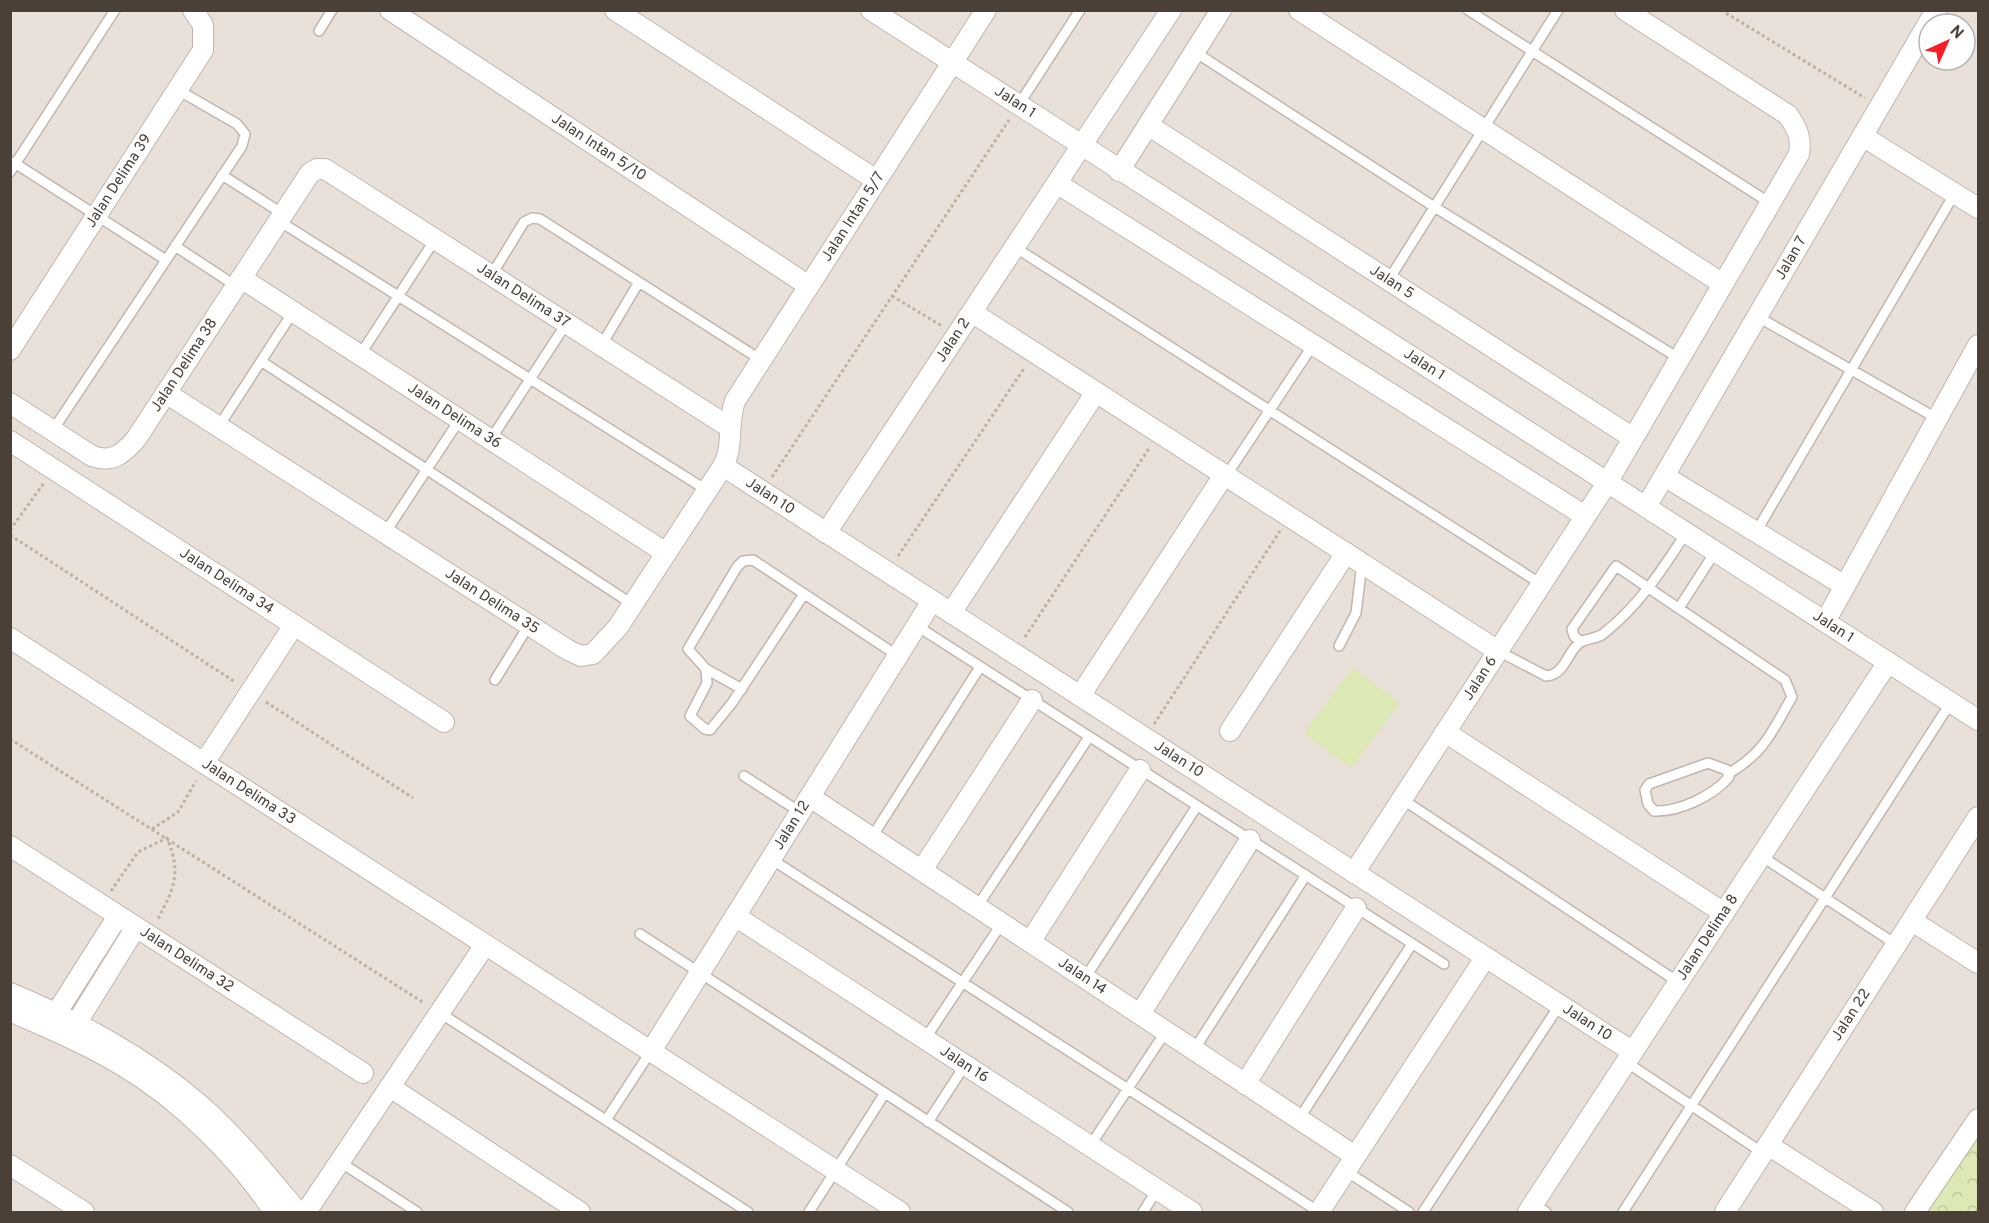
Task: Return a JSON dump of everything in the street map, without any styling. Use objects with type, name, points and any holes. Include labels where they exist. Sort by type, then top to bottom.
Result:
[{"type":"street","name":"Jalan Delima 39","points":[[10,350],[203,50],[203,25],[193,10]]},
{"type":"street","name":"Jalan Intan 5/10","points":[[390,10],[808,286]]},
{"type":"street","points":[[615,10],[876,180]]},
{"type":"street","name":"Jalan 1","points":[[871,10],[1978,720]]},
{"type":"street","name":"Jalan Intan 5/7","points":[[729,427],[735,401],[986,10]]},
{"type":"street","name":"Jalan 2","points":[[826,533],[1083,148],[1171,10]]},
{"type":"street","points":[[1119,171],[1221,10]]},
{"type":"street","points":[[1299,10],[1723,285]]},
{"type":"street","name":"Jalan 6","points":[[1354,873],[1607,483],[1799,154],[1801,142],[1798,130],[1788,115],[1625,10]]},
{"type":"street","name":"Jalan 7","points":[[1646,507],[1881,108],[1936,10]]},
{"type":"street","name":"Jalan 5","points":[[1148,125],[1634,438]]},
{"type":"street","points":[[1864,137],[1978,207]]},
{"type":"street","name":"Jalan Delima 38","points":[[10,403],[92,456],[105,460],[117,457],[136,439],[310,173],[316,169]]},
{"type":"street","name":"Jalan Delima 37","points":[[316,169],[325,169],[434,241],[729,427]]},
{"type":"street","points":[[1059,184],[1585,516]]},
{"type":"street","name":"Jalan Delima 36","points":[[239,282],[293,312],[666,553]]},
{"type":"street","points":[[973,313],[1498,651]]},
{"type":"street","points":[[1825,622],[1978,345]]},
{"type":"street","points":[[951,613],[1096,392]]},
{"type":"street","name":"Jalan Delima 35","points":[[166,393],[568,650],[581,656],[593,654],[608,639],[708,491],[723,466],[729,446],[729,427]]},
{"type":"street","name":"Jalan Delima 34","points":[[10,441],[444,722]]},
{"type":"street","name":"Jalan 10","points":[[723,466],[1559,1006],[1630,1057]]},
{"type":"street","points":[[1080,696],[1225,475]]},
{"type":"street","points":[[1664,476],[1845,586]]},
{"type":"street","points":[[1230,731],[1354,558]]},
{"type":"street","name":"Jalan 12","points":[[651,1051],[932,601]]},
{"type":"street","points":[[204,763],[294,625]]},
{"type":"street","name":"Jalan Delima 33","points":[[10,638],[900,1212]]},
{"type":"street","name":"Jalan Delima 8","points":[[1536,1210],[1678,982],[1888,662]]},
{"type":"street","points":[[922,870],[1032,700]]},
{"type":"street","points":[[1445,732],[1724,913]]},
{"type":"street","points":[[1030,942],[1140,770]]},
{"type":"street","name":"Jalan 14","points":[[805,804],[872,837],[1299,1119],[1350,1163]]},
{"type":"street","name":"Jalan 22","points":[[1725,1212],[1978,817]]},
{"type":"street","points":[[1140,1014],[1250,840]]},
{"type":"street","name":"Jalan Delima 32","points":[[10,846],[363,1073]]},
{"type":"street","points":[[1245,1084],[1356,908]]},
{"type":"street","points":[[52,1020],[110,910]]},
{"type":"street","name":"Jalan 16","points":[[735,916],[1192,1212]]},
{"type":"street","points":[[1912,921],[1978,963]]},
{"type":"street","points":[[72,1030],[143,931]]},
{"type":"street","points":[[306,1212],[485,945]]},
{"type":"street","points":[[1319,1212],[1485,958]]},
{"type":"street","points":[[10,993],[72,1030],[132,1053],[199,1105],[249,1154],[298,1212]]},
{"type":"street","points":[[10,1011],[52,1020]]},
{"type":"street","points":[[72,1030],[191,1117],[259,1189],[274,1212]]},
{"type":"street","points":[[390,1087],[580,1212]]},
{"type":"street","points":[[1915,1212],[1978,1119]]},
{"type":"street","points":[[1766,1149],[1873,1212]]},
{"type":"street","points":[[10,1165],[84,1212]]},
{"type":"lane","points":[[115,10],[12,166],[166,260]]},
{"type":"lane","points":[[319,31],[332,10]]},
{"type":"lane","points":[[1018,106],[1080,10]]},
{"type":"lane","points":[[1468,10],[1770,203]]},
{"type":"lane","points":[[1388,280],[1436,208],[1558,10]]},
{"type":"lane","points":[[1195,52],[1436,208],[1680,359]]},
{"type":"lane","points":[[52,431],[242,146],[246,134],[237,124],[178,90]]},
{"type":"lane","points":[[222,175],[281,218],[398,296],[708,491]]},
{"type":"lane","points":[[1756,532],[1955,193]]},
{"type":"lane","points":[[491,277],[518,231],[532,218],[549,224],[761,360]]},
{"type":"lane","points":[[360,355],[434,241]]},
{"type":"lane","points":[[175,246],[239,282]]},
{"type":"lane","points":[[1016,248],[1541,584]]},
{"type":"lane","points":[[601,346],[639,282]]},
{"type":"lane","points":[[219,426],[293,312]]},
{"type":"lane","points":[[1758,317],[1938,419]]},
{"type":"lane","points":[[491,439],[566,324]]},
{"type":"lane","points":[[1225,475],[1313,345]]},
{"type":"lane","points":[[261,361],[632,604]]},
{"type":"lane","points":[[385,533],[459,420]]},
{"type":"lane","points":[[1498,651],[1546,676],[1553,675],[1562,668],[1581,642],[1601,635],[1650,589],[1686,533]]},
{"type":"lane","points":[[1679,608],[1715,552]]},
{"type":"lane","points":[[1340,646],[1356,613],[1354,558]]},
{"type":"lane","points":[[742,689],[706,669],[690,653],[688,645],[743,561],[753,560],[898,656]]},
{"type":"lane","points":[[1581,642],[1574,636],[1572,629],[1612,568],[1616,566],[1785,680],[1791,688],[1792,697],[1759,752],[1751,760],[1728,774],[1729,777],[1718,789],[1664,811],[1654,811],[1645,796],[1649,784],[1701,764],[1716,765],[1727,770],[1728,774]]},
{"type":"lane","points":[[706,669],[707,683],[690,716],[705,729],[714,728],[804,594]]},
{"type":"lane","points":[[495,680],[529,625]]},
{"type":"lane","points":[[916,626],[1444,964]]},
{"type":"lane","points":[[872,837],[980,667]]},
{"type":"lane","points":[[1623,1212],[1951,702]]},
{"type":"lane","points":[[977,907],[1089,737]]},
{"type":"lane","points":[[744,776],[805,804]]},
{"type":"lane","points":[[1402,799],[1678,982]]},
{"type":"lane","points":[[1085,978],[1197,806]]},
{"type":"lane","points":[[1761,856],[1897,945]]},
{"type":"lane","points":[[771,859],[1319,1212]]},
{"type":"lane","points":[[1194,1050],[1306,876]]},
{"type":"lane","points":[[925,1039],[1002,923]]},
{"type":"lane","points":[[640,934],[1066,1212]]},
{"type":"lane","points":[[1299,1119],[1412,944]]},
{"type":"lane","points":[[1423,1212],[1559,1006]]},
{"type":"lane","points":[[440,1013],[748,1212]]},
{"type":"lane","points":[[1090,1146],[1166,1031]]},
{"type":"lane","points":[[606,1120],[651,1051]]},
{"type":"lane","points":[[1630,1057],[1692,1106],[1766,1149]]},
{"type":"lane","points":[[928,1122],[965,1065]]},
{"type":"lane","points":[[809,1212],[885,1094]]},
{"type":"lane","points":[[340,1162],[417,1212]]},
{"type":"lane","points":[[1350,1163],[1409,1212]]},
{"type":"lane","points":[[1143,1212],[1158,1190]]},
{"type":"path","points":[[1721,10],[1881,108]]},
{"type":"path","points":[[762,492],[1018,106]]},
{"type":"path","points":[[892,296],[957,336]]},
{"type":"path","points":[[887,572],[1034,352]]},
{"type":"path","points":[[1014,654],[1159,433]]},
{"type":"path","points":[[10,530],[53,469]]},
{"type":"path","points":[[1144,738],[1289,516]]},
{"type":"path","points":[[10,535],[413,798]]},
{"type":"path","points":[[10,739],[420,1001]]},
{"type":"path","points":[[152,829],[178,812],[204,763]]},
{"type":"path","points":[[110,910],[126,866],[138,852],[166,838]]},
{"type":"path","points":[[143,931],[171,895],[175,880],[174,856],[166,838]]},
{"type":"shaded area","points":[[11,11],[1978,11],[1978,1212],[11,1212]]},
{"type":"green space","points":[[1353,668],[1400,703],[1351,768],[1304,733]]},
{"type":"green space","points":[[1978,1124],[1978,1212],[1918,1212]]}]
